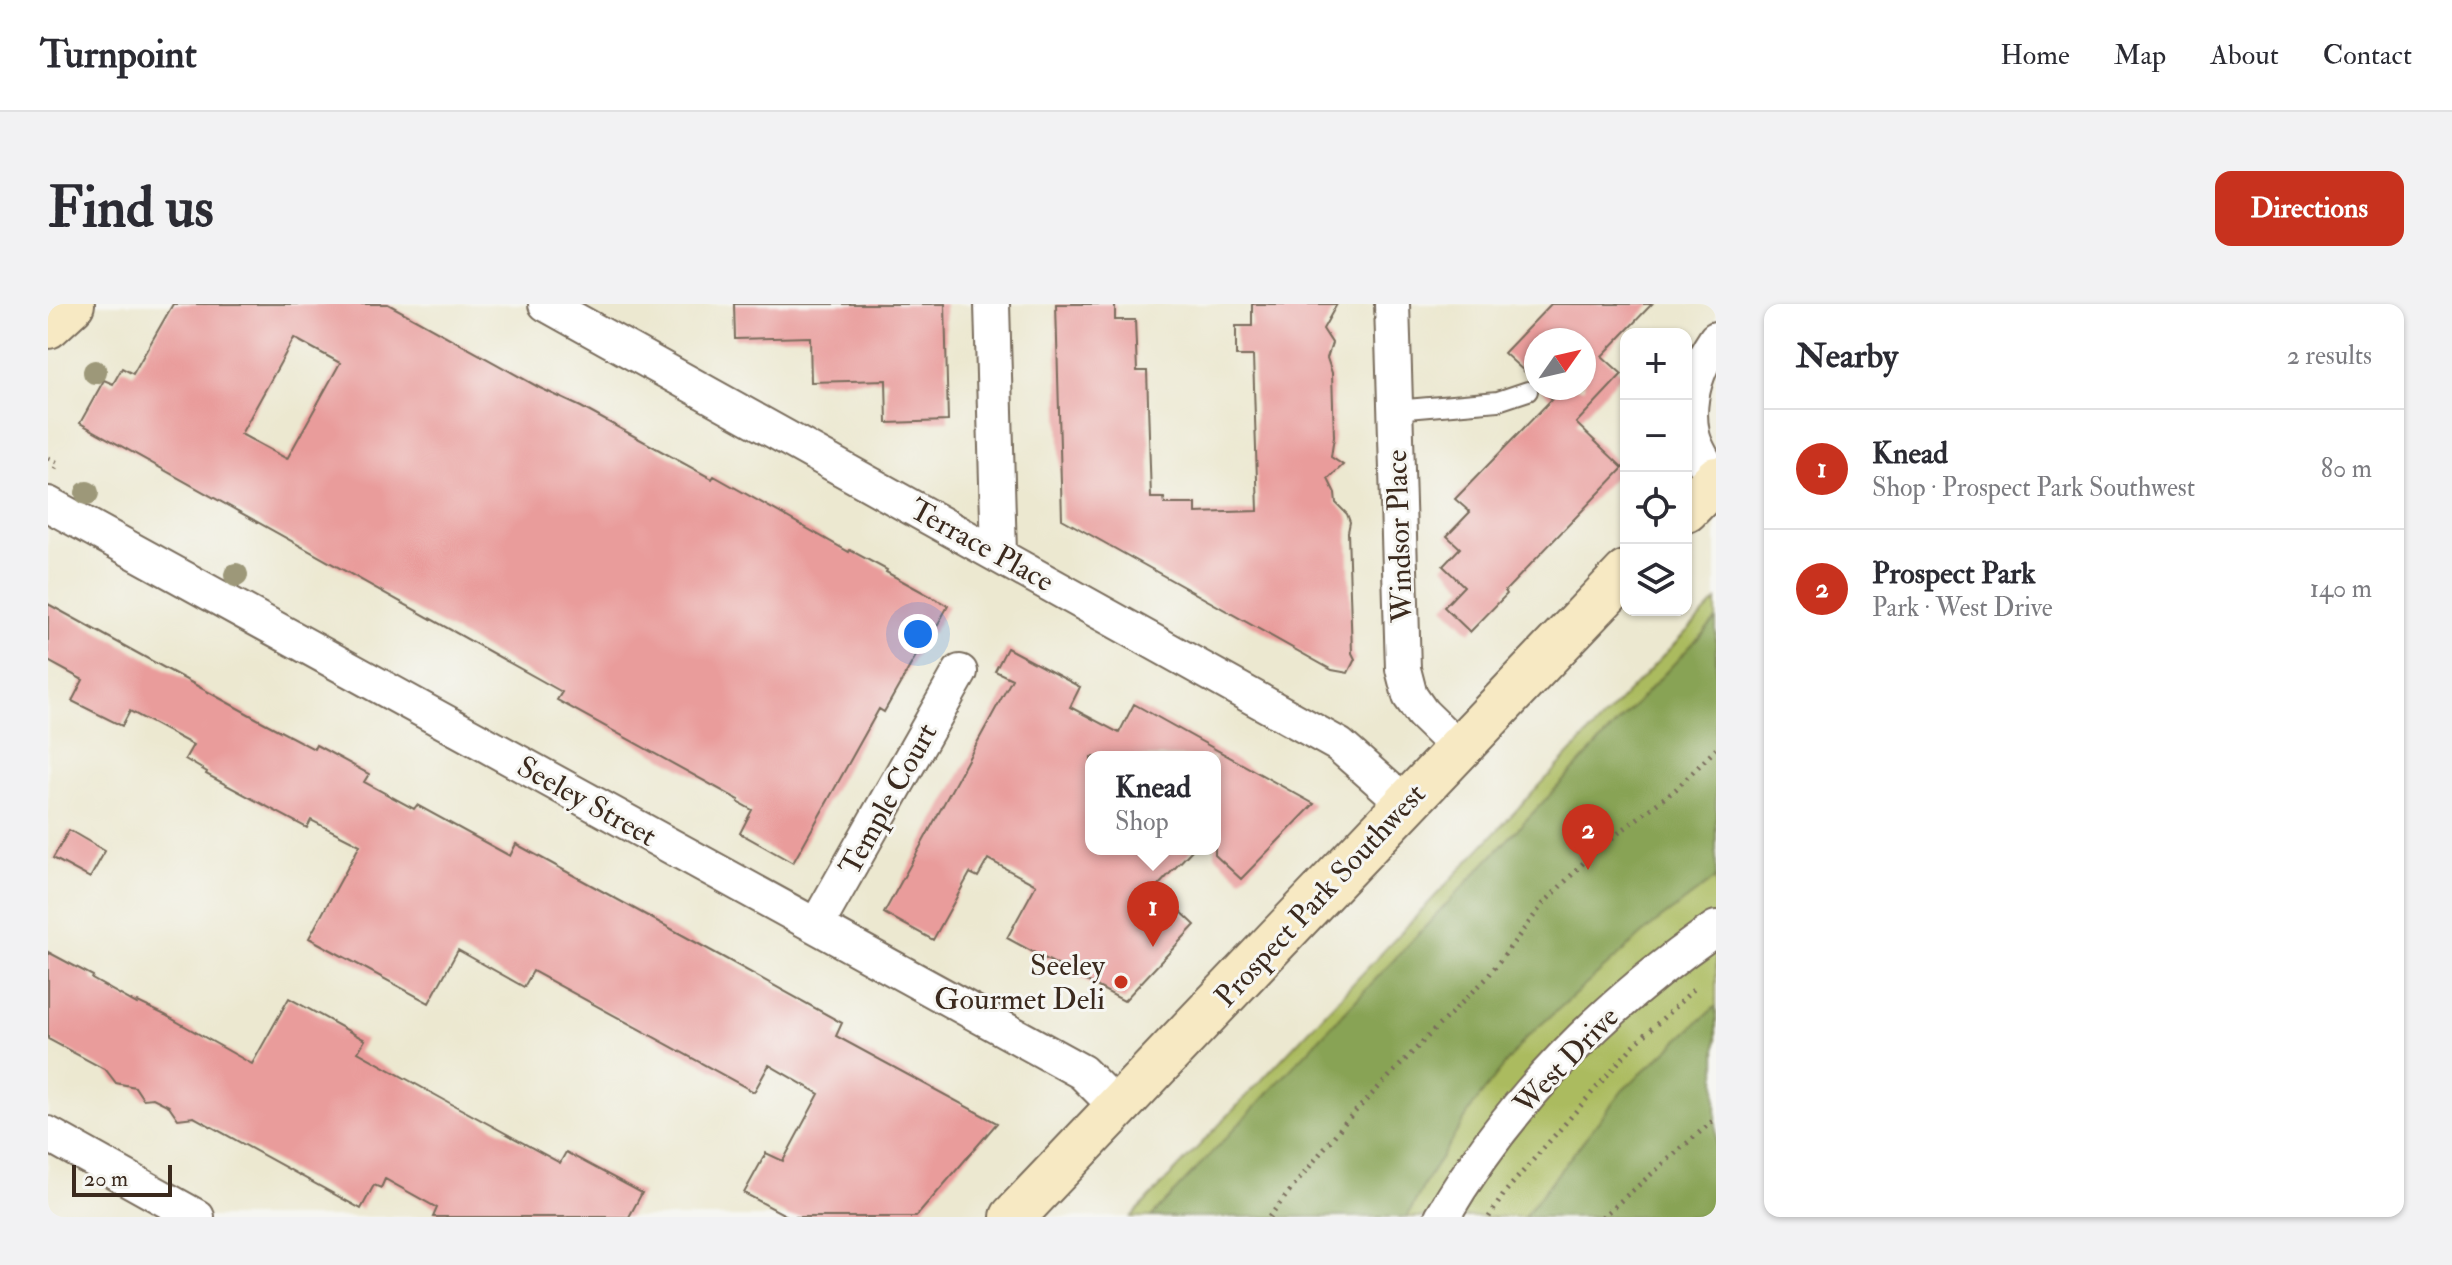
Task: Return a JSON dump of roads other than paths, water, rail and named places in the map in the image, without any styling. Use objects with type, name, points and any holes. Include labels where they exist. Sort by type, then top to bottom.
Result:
[{"type":"street","points":[[48,326],[72,304]]},
{"type":"street","name":"Terrace Place","points":[[546,304],[1339,745],[1406,804]]},
{"type":"street","points":[[992,304],[999,554]]},
{"type":"street","name":"Windsor Place","points":[[1392,304],[1403,669],[1410,696],[1422,713],[1459,749]]},
{"type":"street","points":[[1692,504],[1716,479],[1692,435],[1690,400],[1699,366],[1716,339]]},
{"type":"street","name":"Seeley Street","points":[[48,504],[1082,1072],[1118,1108]]},
{"type":"street","name":"Prospect Park Southwest","points":[[1013,1217],[1620,579]]},
{"type":"street","name":"Temple Court","points":[[816,926],[960,672]]},
{"type":"street","name":"West Drive","points":[[1442,1217],[1494,1137],[1583,1036],[1664,965],[1716,928]]},
{"type":"street","points":[[48,1134],[197,1217]]},
{"type":"lane","points":[[1395,410],[1498,401],[1524,392]]},
{"type":"place","name":"Prospect Park","points":[[1588,870]]},
{"type":"place","name":"Knead","points":[[1153,947]]},
{"type":"place","name":"Seeley Gourmet Deli","points":[[1121,982]]}]
